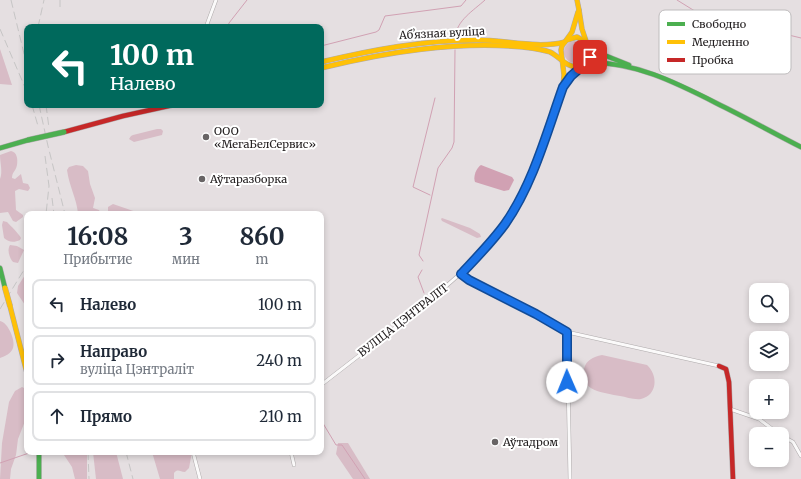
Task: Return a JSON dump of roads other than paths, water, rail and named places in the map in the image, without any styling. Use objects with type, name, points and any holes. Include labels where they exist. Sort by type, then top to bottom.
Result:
[{"type":"main road","points":[[563,87],[571,76],[584,65],[590,57],[590,50],[581,26],[578,0]]},
{"type":"main road","points":[[563,87],[564,75],[561,50],[575,25],[579,10]]},
{"type":"main road","points":[[566,41],[577,38],[604,55],[637,69]]},
{"type":"main road","name":"Абʼязная вуліца","points":[[324,61],[359,53],[424,43],[478,40],[553,45],[566,41]]},
{"type":"main road","name":"Абʼязная вуліца","points":[[324,67],[360,58],[406,50],[451,46],[490,45],[515,47],[547,51],[562,59]]},
{"type":"main road","points":[[562,59],[567,65],[574,67],[603,62],[646,72],[691,90],[801,147]]},
{"type":"main road","points":[[0,147],[157,108]]},
{"type":"main road","points":[[0,268],[24,361]]},
{"type":"main road","points":[[719,366],[726,369],[729,382],[733,479]]},
{"type":"main road","points":[[39,455],[39,479]]},
{"type":"street","points":[[207,24],[216,0]]},
{"type":"street","name":"ВУЛІЦА ЦЭНТРАЛІТ","points":[[324,383],[461,274],[494,238],[505,224],[523,192],[535,164],[563,87]]},
{"type":"street","points":[[461,274],[469,280],[536,314],[567,332],[719,366]]},
{"type":"street","points":[[567,332],[570,479]]},
{"type":"street","points":[[730,409],[759,419],[770,427]]},
{"type":"street","points":[[789,440],[793,442],[801,456]]},
{"type":"street","points":[[194,455],[200,479]]},
{"type":"street","points":[[292,455],[294,465]]},
{"type":"waterway","points":[[229,24],[247,0]]},
{"type":"waterway","points":[[324,45],[376,32],[379,30],[385,16],[461,6],[466,0]]},
{"type":"waterway","points":[[455,37],[456,31],[462,21],[485,0]]},
{"type":"waterway","points":[[677,0],[693,10]]},
{"type":"waterway","points":[[791,36],[801,38]]},
{"type":"waterway","points":[[423,261],[419,255],[438,168],[452,148],[454,142],[455,50]]},
{"type":"waterway","points":[[430,195],[413,187],[435,98]]},
{"type":"waterway","points":[[422,270],[418,277],[424,293]]},
{"type":"waterway","points":[[324,425],[336,445],[342,445],[365,479]]},
{"type":"waterway","points":[[0,463],[24,455]]},
{"type":"railway","points":[[11,0],[24,54]]},
{"type":"railway","points":[[39,24],[44,0]]},
{"type":"railway","points":[[60,0],[60,7]]},
{"type":"railway","points":[[0,29],[24,85]]},
{"type":"railway","points":[[33,108],[38,126]]},
{"type":"railway","points":[[40,108],[64,211]]},
{"type":"railway","points":[[46,108],[49,128]]},
{"type":"railway","points":[[45,156],[49,186],[46,211]]},
{"type":"railway","points":[[52,198],[54,211]]},
{"type":"railway","points":[[0,309],[24,270]]},
{"type":"railway","points":[[88,455],[89,479]]},
{"type":"railway","points":[[127,455],[133,479]]},
{"type":"place","name":"ООО «МегаБелСервис»","points":[[206,137]]},
{"type":"place","name":"Аўтаразборка","points":[[202,179]]},
{"type":"place","name":"Аўтадром","points":[[495,442]]}]
